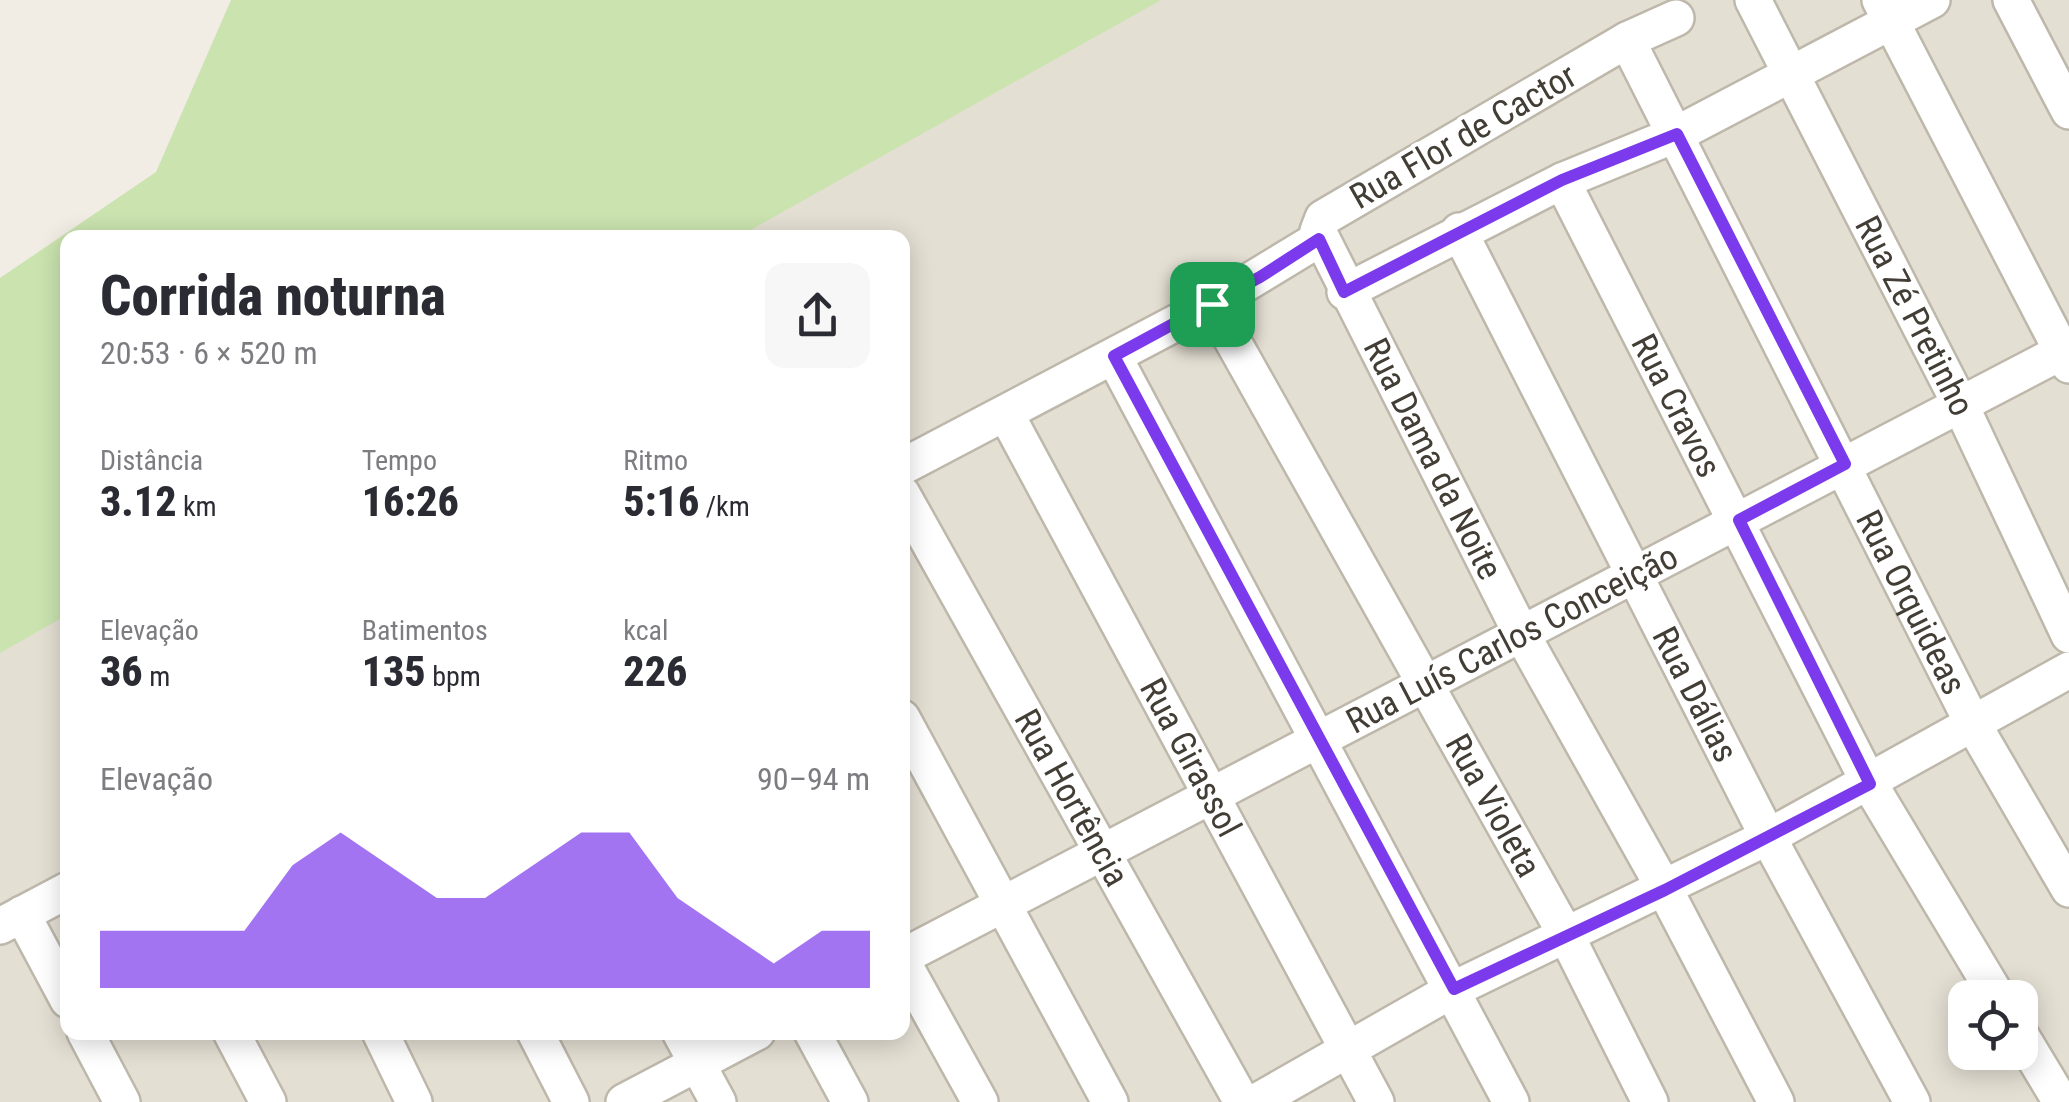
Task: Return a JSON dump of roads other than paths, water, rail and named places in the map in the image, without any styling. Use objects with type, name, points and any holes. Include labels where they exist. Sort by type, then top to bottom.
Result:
[{"type":"street","name":"Rua Zé Pretinho","points":[[1753,0],[1960,404],[2069,635]]},
{"type":"street","points":[[1344,292],[1562,180],[1677,134],[1793,76],[1886,11],[1932,0]]},
{"type":"street","points":[[2011,0],[2069,111]]},
{"type":"street","points":[[1886,11],[2067,354]]},
{"type":"street","name":"Rua Flor de Cactor","points":[[1344,292],[1319,239],[1322,218],[1627,40],[1676,18]]},
{"type":"street","name":"Rua Orquideas","points":[[1627,40],[1845,464],[1973,724],[2069,889]]},
{"type":"street","name":"Rua Cravos","points":[[1562,180],[1739,520],[1870,784],[1987,980]]},
{"type":"street","name":"Rua Dálias","points":[[1460,231],[1768,836],[1912,1102]]},
{"type":"street","points":[[910,463],[1212,304],[1319,239]]},
{"type":"street","name":"Rua Dama da Noite","points":[[1344,292],[1521,634],[1665,890],[1776,1102]]},
{"type":"street","name":"Rua Violeta","points":[[1212,304],[1566,935],[1650,1102]]},
{"type":"street","name":"Rua Luís Carlos Conceição","points":[[910,955],[1960,404],[2067,354]]},
{"type":"street","points":[[1114,356],[1511,1102]]},
{"type":"street","name":"Rua Girassol","points":[[1006,414],[1376,1102]]},
{"type":"street","name":"Rua Hortência","points":[[910,508],[1242,1102]]},
{"type":"street","points":[[1256,1102],[1454,989],[1665,890],[1870,784],[2069,670]]},
{"type":"street","points":[[910,733],[1110,1102]]},
{"type":"street","points":[[60,894],[11,920],[60,989]]},
{"type":"street","points":[[910,974],[980,1102]]},
{"type":"street","points":[[89,1040],[122,1102]]},
{"type":"street","points":[[235,1040],[268,1102]]},
{"type":"street","points":[[384,1040],[414,1102]]},
{"type":"street","points":[[539,1040],[571,1102]]},
{"type":"street","points":[[684,1040],[718,1102]]},
{"type":"street","points":[[624,1102],[742,1040]]},
{"type":"street","points":[[816,1040],[850,1102]]},
{"type":"street","points":[[2038,1061],[2066,1102]]}]
